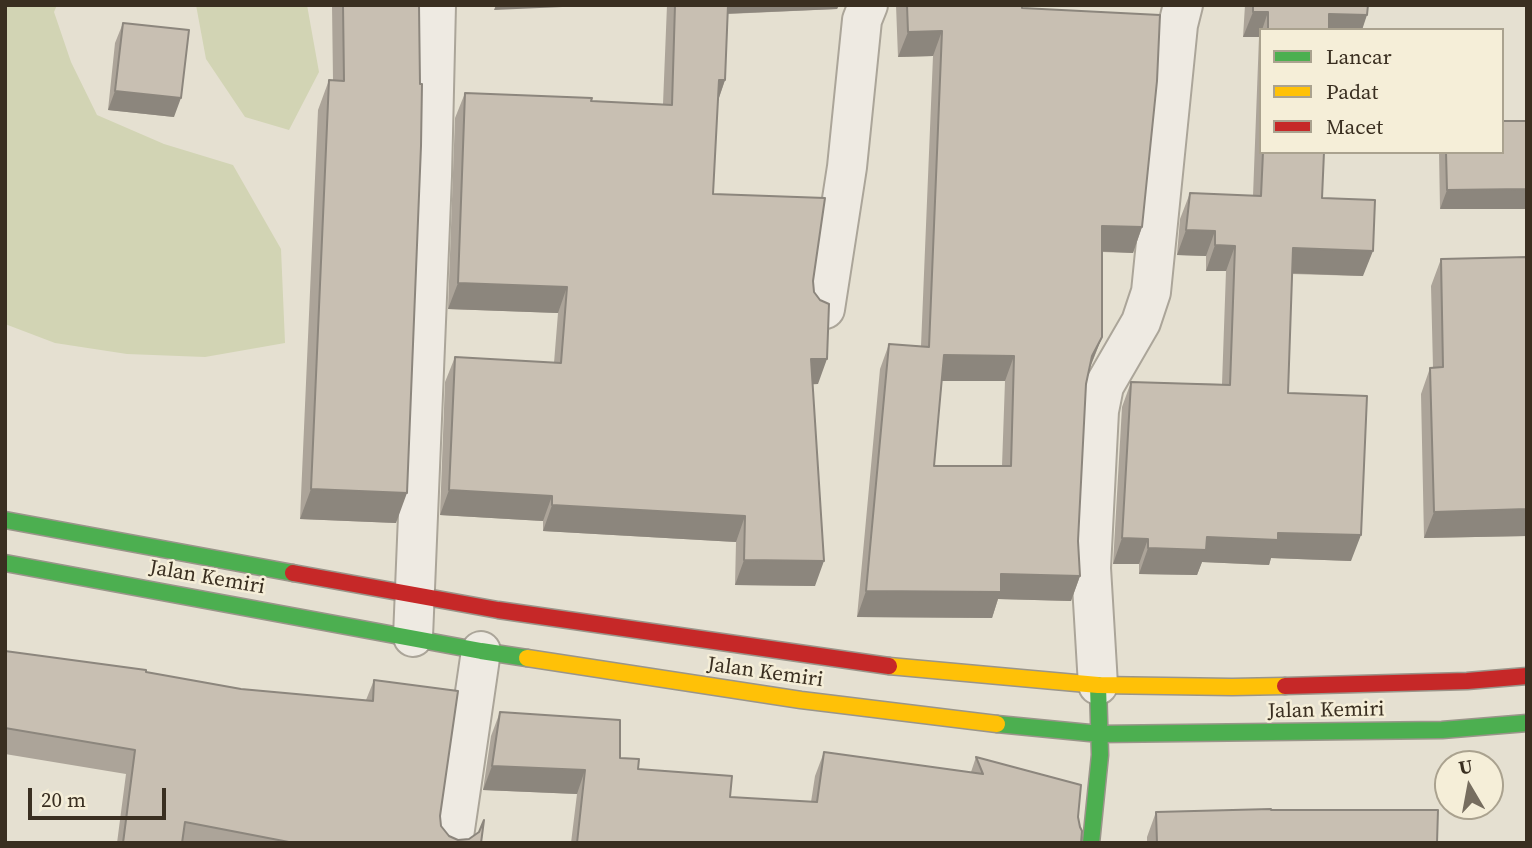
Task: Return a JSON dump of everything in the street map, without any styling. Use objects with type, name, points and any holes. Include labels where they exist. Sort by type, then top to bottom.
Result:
[{"type":"main road","name":"Jalan Kemiri","points":[[5,520],[498,610],[896,667],[1098,685],[1232,687],[1467,681],[1527,676]]},
{"type":"main road","name":"Jalan Kemiri","points":[[5,563],[481,651],[964,722],[1100,734],[1442,730],[1527,723]]},
{"type":"main road","points":[[1091,843],[1100,755],[1098,685]]},
{"type":"street","points":[[413,638],[432,176],[436,5]]},
{"type":"street","points":[[825,309],[847,167],[862,20],[868,5]]},
{"type":"street","points":[[1098,685],[1091,568],[1099,411],[1104,386],[1141,322],[1151,292],[1178,25],[1183,5]]},
{"type":"street","points":[[453,843],[481,651]]},
{"type":"green space","points":[[5,5],[57,5],[54,12],[71,62],[97,115],[164,144],[233,165],[281,249],[285,343],[205,357],[127,354],[55,343],[5,324]]},
{"type":"green space","points":[[196,5],[307,5],[319,72],[289,130],[245,117],[206,59]]},
{"type":"building","points":[[343,5],[419,5],[421,146],[407,493],[311,489],[329,80],[344,81]]},
{"type":"building","points":[[675,5],[728,5],[725,80],[719,80],[713,194],[825,198],[813,281],[814,292],[820,300],[829,304],[827,359],[811,359],[824,561],[744,560],[745,516],[552,505],[552,496],[449,490],[455,357],[561,363],[567,287],[458,283],[465,93],[592,98],[591,101],[672,105]]},
{"type":"building","points":[[907,5],[1022,5],[1022,8],[1160,15],[1157,81],[1142,227],[1102,226],[1102,337],[1092,356],[1086,384],[1078,541],[1080,576],[1001,574],[1001,592],[866,591],[889,344],[929,347],[942,31],[908,32]],"holes":[[[944,355],[1014,356],[1011,466],[934,466]]]},
{"type":"building","points":[[1253,5],[1368,5],[1367,15],[1329,14],[1329,28],[1268,28],[1268,12],[1253,12]]},
{"type":"building","points":[[123,23],[189,30],[181,98],[115,91]]},
{"type":"building","points":[[1504,121],[1527,121],[1527,189],[1447,190],[1446,154],[1504,154]]},
{"type":"building","points":[[1263,154],[1324,154],[1322,198],[1375,200],[1373,251],[1293,248],[1288,393],[1367,396],[1361,535],[1278,533],[1278,540],[1207,537],[1206,550],[1148,548],[1148,539],[1122,538],[1131,382],[1230,385],[1235,246],[1215,245],[1215,231],[1186,230],[1190,193],[1261,196]]},
{"type":"building","points":[[1527,257],[1527,509],[1434,512],[1430,368],[1443,367],[1441,259]]},
{"type":"building","points":[[5,651],[146,670],[241,689],[373,701],[374,680],[458,691],[440,816],[441,826],[449,836],[458,840],[469,839],[479,832],[484,820],[481,843],[294,843],[185,822],[182,843],[123,843],[135,750],[5,728]]},
{"type":"building","points":[[500,712],[620,720],[620,758],[639,759],[638,769],[732,776],[730,797],[817,802],[824,752],[983,774],[976,757],[1081,785],[1078,817],[1082,831],[1081,843],[577,843],[585,770],[492,766]]},
{"type":"building","points":[[1271,809],[1434,810],[1434,820],[1438,820],[1437,843],[1157,843],[1156,812]]},
{"type":"traffic: fast","points":[[5,520],[293,573]]},
{"type":"traffic: fast","points":[[5,563],[527,658]]},
{"type":"traffic: fast","points":[[1091,843],[1100,755],[1098,685]]},
{"type":"traffic: fast","points":[[997,724],[1100,734],[1442,730],[1527,723]]},
{"type":"traffic: slow","points":[[527,658],[801,700],[997,724]]},
{"type":"traffic: slow","points":[[889,666],[1098,685],[1285,686]]},
{"type":"traffic: jam","points":[[293,573],[498,610],[889,666]]},
{"type":"traffic: jam","points":[[1285,686],[1467,681],[1527,676]]}]
